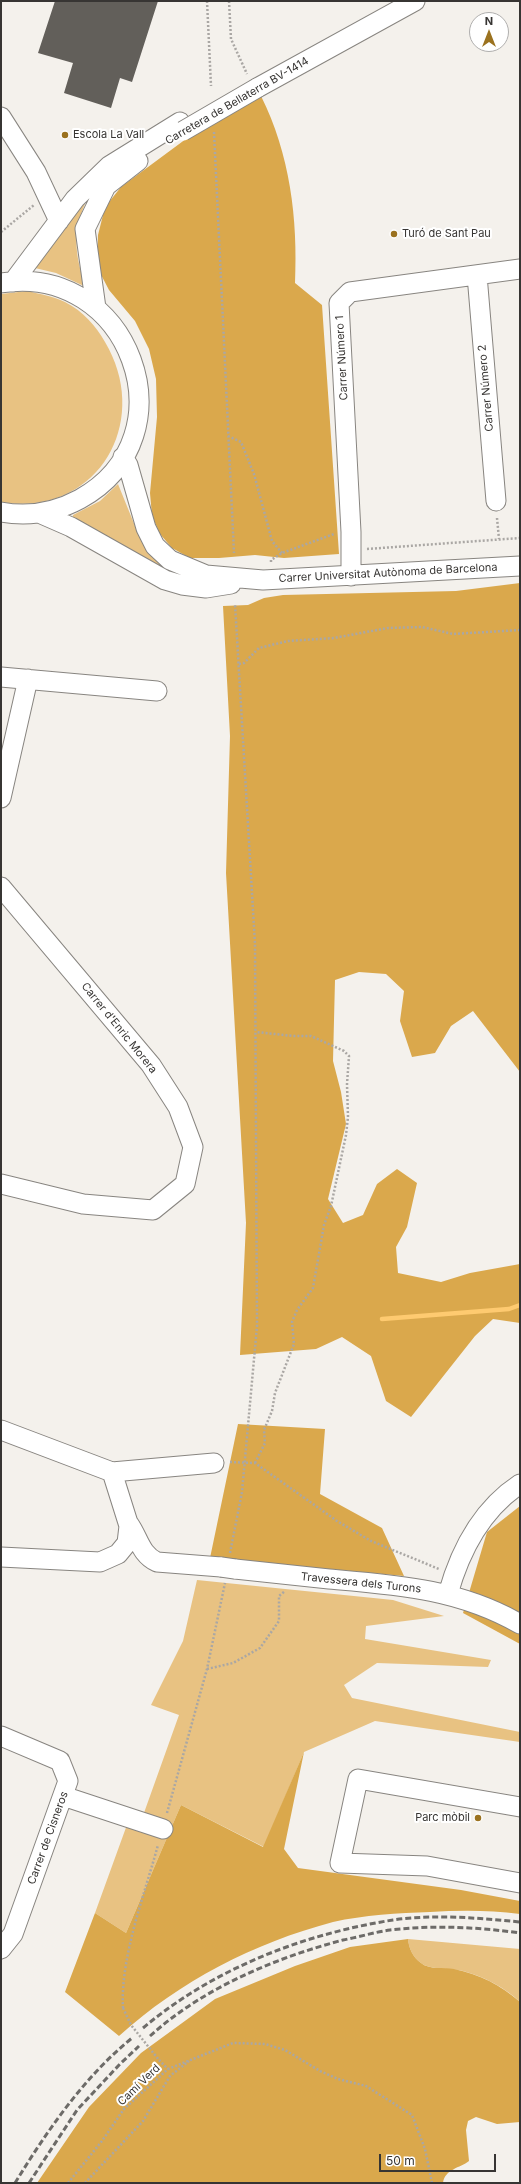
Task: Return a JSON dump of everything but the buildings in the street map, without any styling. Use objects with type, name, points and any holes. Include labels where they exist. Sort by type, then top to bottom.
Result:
[{"type":"street","points":[[254,84],[388,1]]},
{"type":"street","name":"Carretera de Bellaterra BV-1414","points":[[7,282],[60,221],[75,199],[108,166],[182,126],[254,84],[415,1]]},
{"type":"street","points":[[1,117],[36,172],[60,221]]},
{"type":"street","name":"Carretera de Bellaterra BV-1414","points":[[96,308],[85,229],[106,186],[127,167],[182,126]]},
{"type":"street","name":"Carrer Número 1","points":[[351,576],[351,532],[339,303],[350,292],[520,269]]},
{"type":"street","name":"Carrer Número 2","points":[[477,275],[496,502]]},
{"type":"street","points":[[1,512],[17,514],[39,513],[66,506],[84,496],[106,479],[122,457],[132,435],[138,413],[136,374],[122,337],[113,324],[96,308],[75,294],[57,287],[32,282],[7,282]]},
{"type":"street","name":"Carrer Universitat Autònoma de Barcelona","points":[[122,457],[128,466],[146,528],[155,546],[170,560],[206,575],[256,580]]},
{"type":"street","name":"Carrer Universitat Autònoma de Barcelona","points":[[39,513],[71,527],[165,580],[182,585],[206,588],[256,580],[520,566]]},
{"type":"street","points":[[1,677],[157,691]]},
{"type":"street","points":[[1,798],[28,679]]},
{"type":"street","name":"Carrer d'Enric Morera","points":[[1,887],[151,1064],[178,1107],[193,1147],[185,1184],[153,1210],[83,1204],[1,1184]]},
{"type":"street","points":[[1,1430],[112,1472],[214,1463]]},
{"type":"street","points":[[1,1557],[100,1562],[112,1558],[123,1549],[129,1536],[128,1522],[112,1472]]},
{"type":"street","points":[[450,1588],[463,1552],[482,1520],[497,1504],[520,1484]]},
{"type":"street","name":"Travessera dels Turons","points":[[128,1522],[140,1547],[150,1558],[157,1562],[226,1569],[292,1581],[398,1584],[450,1588],[520,1624]]},
{"type":"street","name":"Carrer de Cisneros","points":[[1,1736],[60,1762],[68,1781],[13,1934],[1,1949]]},
{"type":"street","points":[[520,1807],[358,1779],[340,1863],[427,1866],[520,1884]]},
{"type":"street","points":[[63,1796],[163,1829]]},
{"type":"path","points":[[207,1],[211,86]]},
{"type":"path","points":[[229,1],[231,39],[254,84]]},
{"type":"path","points":[[214,131],[234,553]]},
{"type":"path","points":[[1,232],[47,194]]},
{"type":"path","points":[[228,436],[241,442],[254,474],[272,541],[282,552],[326,536]]},
{"type":"path","points":[[496,502],[499,539]]},
{"type":"path","points":[[367,549],[520,538]]},
{"type":"path","name":"Camí Verd","points":[[68,2183],[102,2141],[124,2109],[168,2069],[130,2025],[123,2008],[122,1996],[129,1952],[207,1669],[242,1492],[257,1326],[256,1032],[255,944],[235,604]]},
{"type":"path","points":[[239,664],[244,663],[259,648],[288,641],[334,638],[388,628],[422,627],[453,634],[520,630]]},
{"type":"path","points":[[255,1463],[265,1443],[264,1430],[272,1411],[275,1393],[294,1344],[292,1322],[297,1310],[313,1288],[324,1225],[331,1206],[346,1136],[348,1117],[347,1084],[349,1056],[344,1050],[311,1036],[292,1036],[256,1032]]},
{"type":"path","points":[[244,1462],[255,1463],[337,1521],[371,1541],[447,1573],[450,1588]]},
{"type":"path","points":[[207,1669],[233,1663],[260,1648],[279,1621],[279,1596],[292,1581]]},
{"type":"path","points":[[168,2069],[192,2058],[233,2043],[265,2044],[284,2050],[338,2079],[366,2086],[412,2115],[425,2149],[432,2183]]},
{"type":"path","points":[[85,2183],[143,2122],[170,2076],[192,2058]]},
{"type":"shaded area","points":[[261,96],[279,141],[290,187],[295,235],[295,283],[322,305],[339,554],[284,558],[255,555],[219,558],[190,558],[172,548],[160,534],[152,516],[150,493],[157,417],[156,379],[149,349],[135,321],[109,290],[97,267],[98,235],[105,207],[121,187],[194,133]]},
{"type":"shaded area","points":[[88,197],[79,221],[76,242],[79,263],[86,287],[56,273],[35,268]]},
{"type":"shaded area","points":[[27,291],[65,302],[83,314],[93,325],[105,342],[118,373],[122,403],[118,432],[107,458],[88,480],[64,495],[35,503],[1,502],[1,294]]},
{"type":"shaded area","points":[[118,484],[135,526],[146,546],[176,573],[150,561],[73,519],[73,515],[100,501]]},
{"type":"shaded area","points":[[520,583],[520,1072],[473,1011],[451,1026],[435,1053],[412,1057],[400,1021],[404,991],[386,974],[359,972],[335,980],[333,1061],[341,1092],[346,1124],[328,1199],[343,1223],[363,1215],[377,1184],[397,1169],[417,1183],[407,1227],[396,1247],[398,1273],[441,1282],[470,1273],[520,1264],[520,1323],[493,1319],[475,1336],[411,1417],[386,1401],[371,1356],[342,1337],[316,1349],[240,1355],[246,1223],[226,873],[230,736],[223,606],[248,605],[264,598],[283,595],[456,591]]},
{"type":"shaded area","points":[[238,1424],[325,1429],[320,1494],[382,1528],[404,1576],[210,1558]]},
{"type":"shaded area","points":[[520,1506],[520,1644],[463,1613],[487,1532]]},
{"type":"shaded area","points":[[197,1580],[393,1600],[444,1616],[366,1626],[365,1639],[491,1660],[488,1667],[377,1663],[344,1685],[352,1698],[520,1732],[520,1742],[375,1721],[304,1752],[264,1847],[181,1805],[126,1933],[95,1913],[128,1822],[140,1824],[179,1715],[151,1705],[183,1641]]},
{"type":"shaded area","points":[[304,1752],[284,1849],[298,1868],[461,1890],[520,1901],[520,1914],[441,1911],[369,1916],[333,1922],[275,1941],[219,1966],[167,1998],[142,2016],[119,2036],[65,1992],[95,1913],[126,1933],[181,1805],[263,1847]]},
{"type":"shaded area","points":[[408,1939],[520,1949],[520,2002],[501,1987],[479,1976],[463,1971],[435,1968],[425,1965],[418,1961],[410,1949]]},
{"type":"shaded area","points":[[408,1939],[410,1949],[418,1961],[424,1965],[428,1967],[454,1969],[481,1977],[505,1990],[520,2002],[520,2122],[497,2124],[476,2117],[468,2121],[466,2130],[469,2161],[453,2169],[444,2178],[443,2183],[37,2183],[89,2107],[141,2053],[215,1999],[295,1966],[350,1947]]},
{"type":"waterway","points":[[382,1319],[509,1309],[520,1305]]},
{"type":"railway","points":[[143,2028],[170,2007],[199,1988],[229,1972],[260,1957],[326,1934],[393,1920],[424,1917],[456,1917],[520,1922]]},
{"type":"railway","points":[[150,2036],[193,2003],[216,1989],[266,1966],[317,1947],[384,1931],[406,1928],[472,1928],[520,1933]]},
{"type":"railway","points":[[15,2183],[53,2125],[82,2087],[132,2038]]},
{"type":"railway","points":[[29,2183],[77,2110],[139,2046]]},
{"type":"place","name":"Escola La Vall","points":[[65,135]]},
{"type":"place","name":"Turó de Sant Pau","points":[[394,234]]},
{"type":"place","name":"Parc mòbil","points":[[478,1818]]}]
